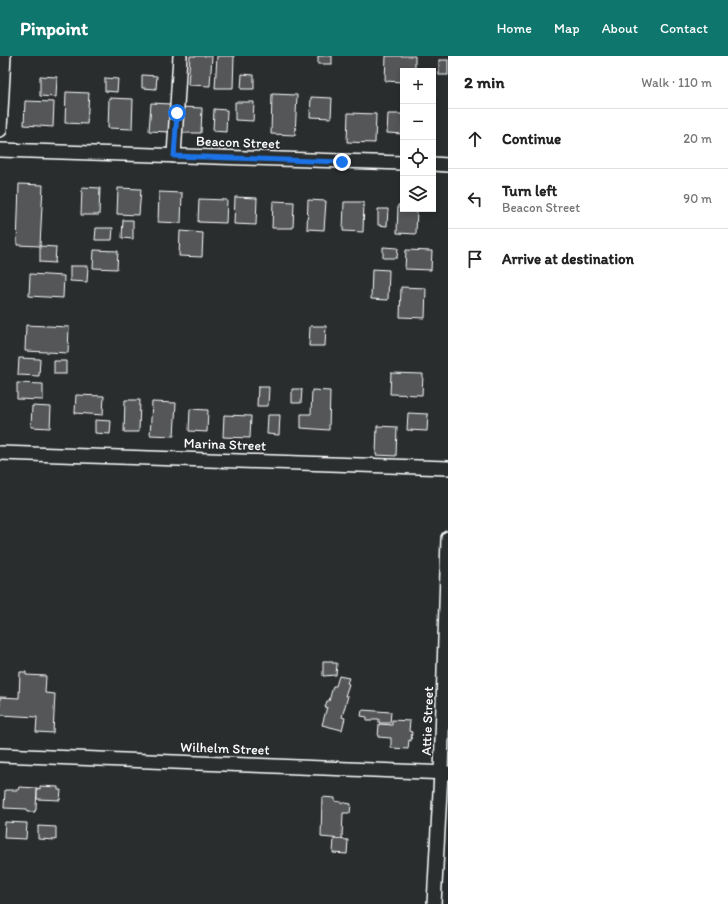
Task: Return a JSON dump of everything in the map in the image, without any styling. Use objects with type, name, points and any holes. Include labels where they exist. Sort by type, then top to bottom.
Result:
[{"type":"street","points":[[0,130],[4,56]]},
{"type":"street","points":[[174,156],[180,56]]},
{"type":"street","name":"Beacon Street","points":[[0,150],[400,164]]},
{"type":"street","points":[[436,164],[448,165]]},
{"type":"street","name":"Marina Street","points":[[0,453],[448,468]]},
{"type":"street","name":"Attie Street","points":[[434,904],[445,773],[448,538]]},
{"type":"street","name":"Wilhelm Street","points":[[0,755],[445,773]]},
{"type":"building","points":[[190,56],[212,56],[210,86],[188,85]]},
{"type":"building","points":[[217,56],[234,56],[233,88],[215,88]]},
{"type":"building","points":[[318,56],[332,56],[332,64],[318,64]]},
{"type":"building","points":[[386,56],[415,56],[415,68],[400,68],[400,82],[385,81]]},
{"type":"building","points":[[439,60],[448,60],[448,75],[439,75]]},
{"type":"building","points":[[242,74],[254,75],[254,89],[241,89]]},
{"type":"building","points":[[142,75],[157,76],[156,89],[142,88]]},
{"type":"building","points":[[40,76],[57,77],[56,97],[40,96]]},
{"type":"building","points":[[105,78],[118,79],[117,92],[105,91]]},
{"type":"building","points":[[66,92],[89,93],[87,124],[65,123]]},
{"type":"building","points":[[272,94],[297,95],[295,135],[271,134]]},
{"type":"building","points":[[311,97],[332,98],[331,118],[310,117]]},
{"type":"building","points":[[109,98],[133,99],[132,129],[108,128]]},
{"type":"building","points":[[25,101],[54,102],[53,127],[24,125]]},
{"type":"building","points":[[235,102],[254,102],[253,121],[235,120]]},
{"type":"building","points":[[151,103],[171,104],[169,132],[149,131]]},
{"type":"building","points":[[181,107],[202,108],[201,133],[180,133]]},
{"type":"building","points":[[214,109],[227,110],[226,132],[213,131]]},
{"type":"building","points":[[348,113],[376,114],[375,143],[347,142]]},
{"type":"building","points":[[388,114],[400,114],[400,134],[387,133]]},
{"type":"building","points":[[19,184],[43,185],[40,246],[17,245]]},
{"type":"building","points":[[82,187],[100,188],[99,215],[81,215]]},
{"type":"building","points":[[118,188],[141,189],[139,215],[117,214]]},
{"type":"building","points":[[159,192],[182,193],[181,223],[158,222]]},
{"type":"building","points":[[235,197],[257,198],[256,225],[234,224]]},
{"type":"building","points":[[199,199],[227,200],[226,223],[198,222]]},
{"type":"building","points":[[308,200],[326,201],[324,230],[307,229]]},
{"type":"building","points":[[273,201],[294,202],[293,228],[272,228]]},
{"type":"building","points":[[344,202],[364,202],[363,232],[343,231]]},
{"type":"building","points":[[398,205],[400,205],[400,212],[417,212],[416,234],[397,233]]},
{"type":"building","points":[[378,209],[388,209],[387,226],[378,225]]},
{"type":"building","points":[[123,220],[133,220],[133,239],[122,238]]},
{"type":"building","points":[[96,228],[113,228],[112,240],[95,240]]},
{"type":"building","points":[[180,231],[203,233],[202,257],[179,256]]},
{"type":"building","points":[[40,246],[56,247],[55,263],[40,262]]},
{"type":"building","points":[[383,247],[398,248],[397,258],[383,258]]},
{"type":"building","points":[[94,250],[118,251],[117,269],[93,268]]},
{"type":"building","points":[[406,250],[432,251],[431,270],[405,269]]},
{"type":"building","points":[[70,266],[88,266],[87,282],[70,281]]},
{"type":"building","points":[[372,269],[389,270],[388,300],[371,299]]},
{"type":"building","points":[[30,274],[64,276],[63,298],[29,296]]},
{"type":"building","points":[[401,287],[426,288],[425,318],[400,317]]},
{"type":"building","points":[[26,325],[69,327],[68,353],[25,351]]},
{"type":"building","points":[[310,326],[326,326],[325,346],[309,346]]},
{"type":"building","points":[[19,358],[40,359],[39,376],[18,375]]},
{"type":"building","points":[[54,361],[66,361],[66,374],[54,374]]},
{"type":"building","points":[[391,373],[423,374],[422,395],[390,394]]},
{"type":"building","points":[[17,383],[43,384],[43,400],[17,399]]},
{"type":"building","points":[[258,387],[269,387],[268,406],[257,406]]},
{"type":"building","points":[[292,389],[302,389],[301,403],[292,403]]},
{"type":"building","points":[[312,390],[330,391],[329,430],[301,428],[301,414],[311,414]]},
{"type":"building","points":[[76,395],[104,396],[103,415],[75,413]]},
{"type":"building","points":[[125,400],[140,400],[139,432],[124,432]]},
{"type":"building","points":[[152,402],[176,403],[174,436],[150,435]]},
{"type":"building","points":[[32,406],[51,407],[50,428],[31,427]]},
{"type":"building","points":[[190,409],[208,410],[207,432],[189,431]]},
{"type":"building","points":[[408,413],[428,414],[427,431],[407,430]]},
{"type":"building","points":[[224,415],[251,416],[250,438],[223,437]]},
{"type":"building","points":[[268,415],[280,415],[279,435],[267,434]]},
{"type":"building","points":[[95,420],[111,421],[110,434],[95,433]]},
{"type":"building","points":[[377,426],[397,427],[396,456],[376,455]]},
{"type":"building","points":[[323,661],[332,661],[332,663],[337,663],[336,675],[323,676]]},
{"type":"building","points":[[20,672],[26,672],[26,675],[46,676],[45,693],[55,694],[53,733],[36,732],[37,717],[0,715],[0,697],[19,698]]},
{"type":"building","points":[[339,676],[349,678],[347,683],[349,684],[345,696],[348,696],[342,717],[345,718],[342,730],[322,725],[327,707],[325,707],[327,701],[329,701],[333,686],[336,686]]},
{"type":"building","points":[[362,710],[391,712],[390,723],[379,723],[379,719],[367,721],[367,717],[361,716]]},
{"type":"building","points":[[392,720],[410,721],[409,731],[412,732],[408,749],[391,748],[391,738],[378,737],[379,724],[392,725]]},
{"type":"building","points":[[40,786],[58,787],[58,790],[61,790],[60,800],[37,799],[37,788],[40,789]]},
{"type":"building","points":[[19,787],[37,788],[35,812],[27,812],[27,809],[4,808],[5,790],[18,790]]},
{"type":"building","points":[[322,797],[335,798],[335,801],[351,804],[350,813],[343,813],[342,839],[321,837]]},
{"type":"building","points":[[5,822],[27,823],[26,839],[4,838]]},
{"type":"building","points":[[38,826],[56,827],[56,840],[38,839]]},
{"type":"building","points":[[334,839],[348,840],[347,854],[333,853]]},
{"type":"route","points":[[177,113],[174,156],[342,162]]}]
